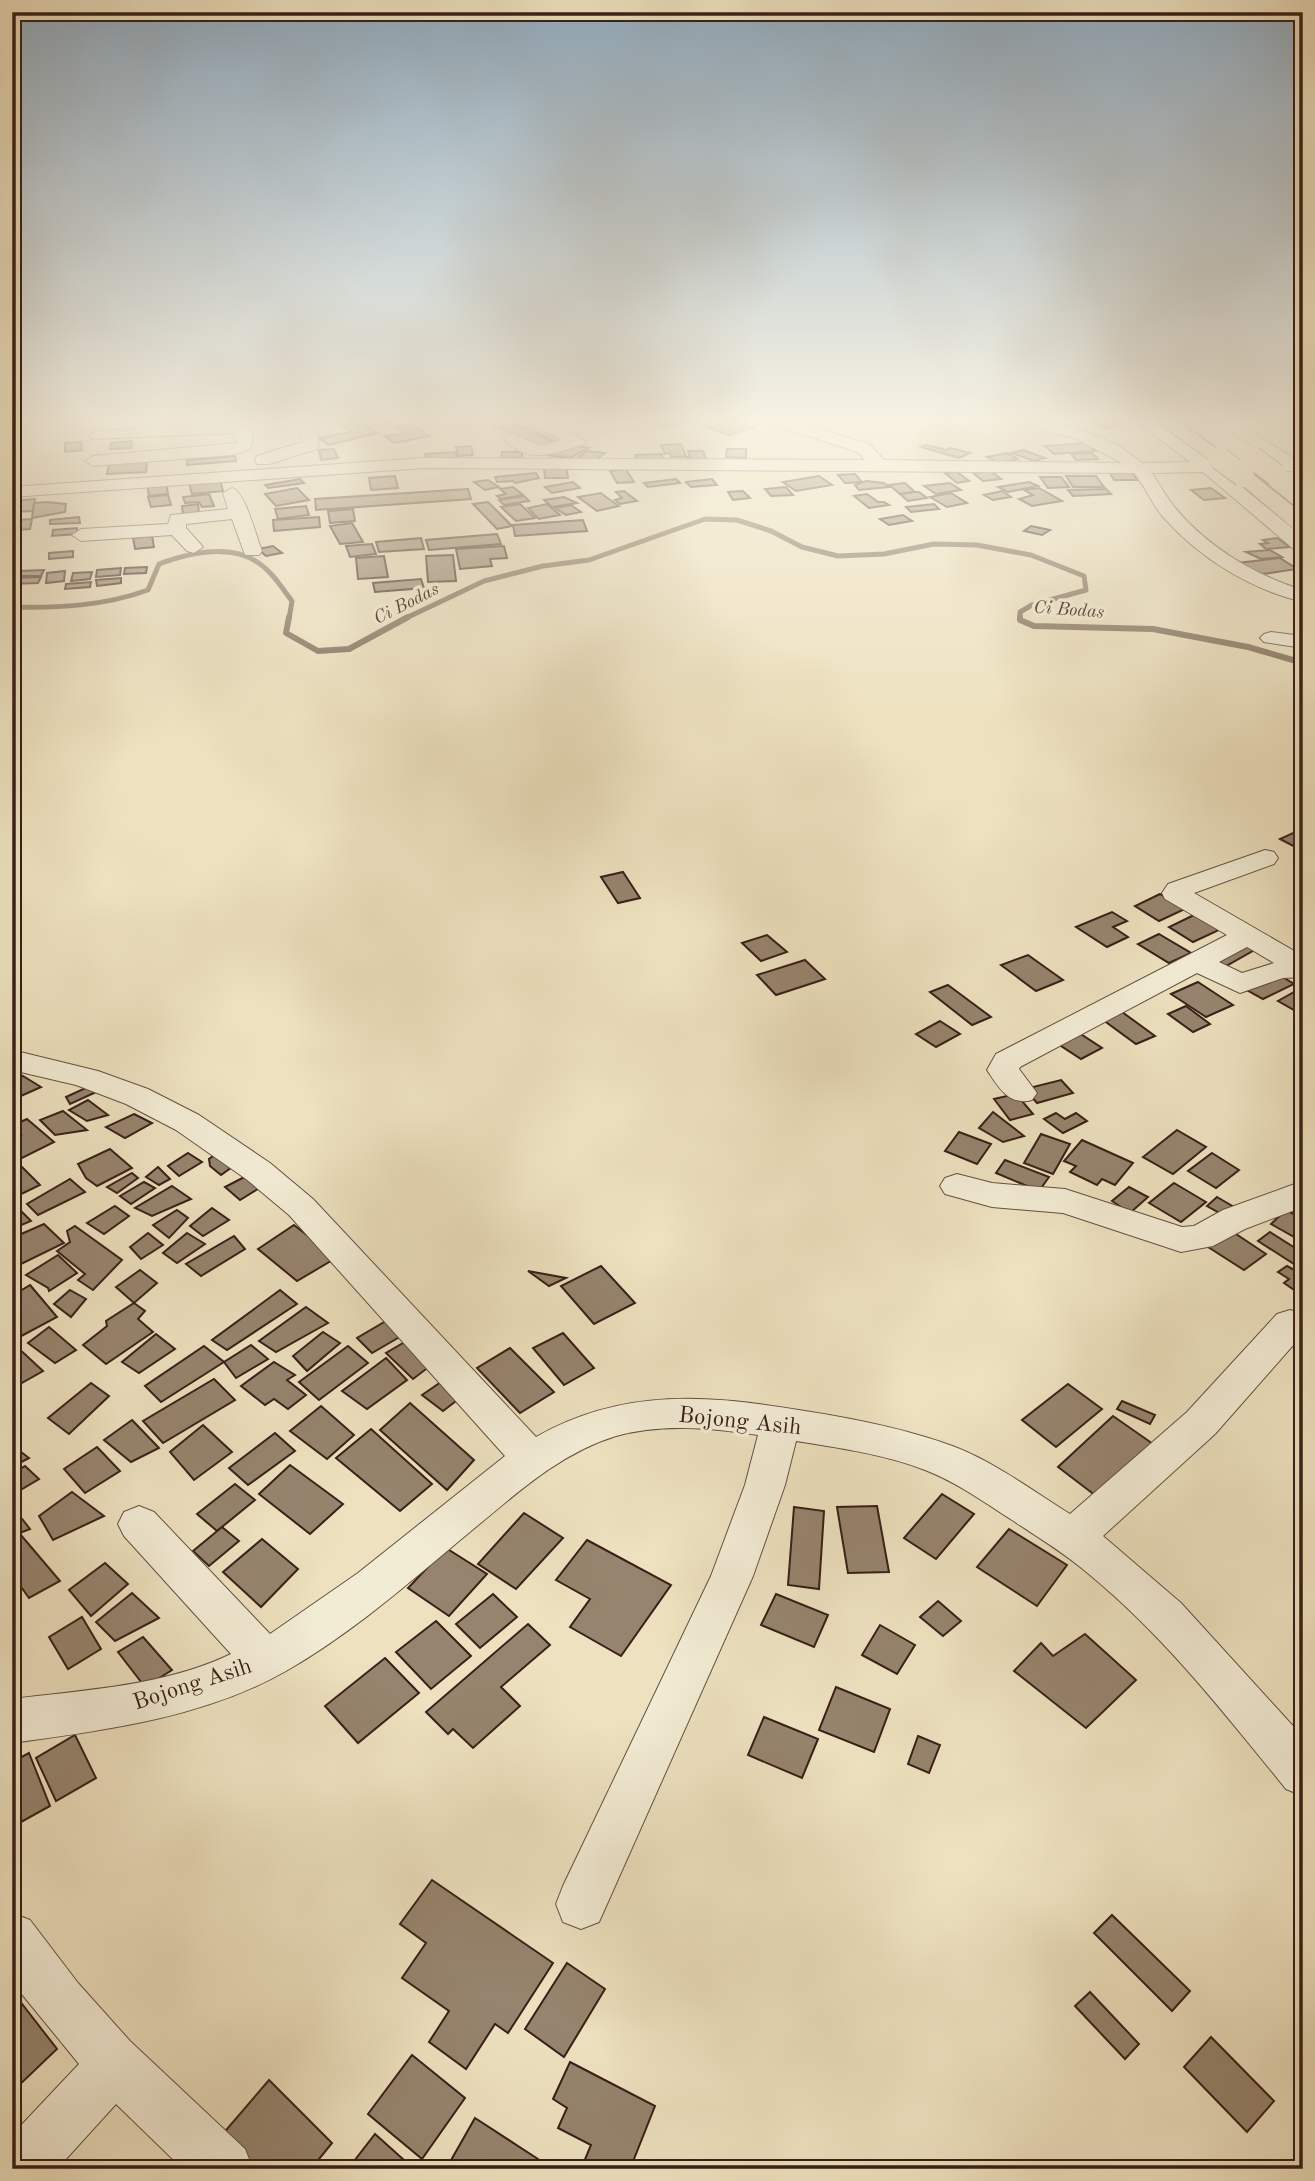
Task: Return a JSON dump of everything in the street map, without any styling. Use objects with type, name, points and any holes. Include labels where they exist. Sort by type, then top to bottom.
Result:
[{"type":"street","points":[[82,521],[82,529],[141,521]]},
{"type":"street","points":[[179,521],[194,547]]},
{"type":"street","points":[[242,521],[252,551]]},
{"type":"street","points":[[1178,521],[1237,570],[1279,590],[1303,596]]},
{"type":"street","points":[[1275,521],[1303,547]]},
{"type":"street","points":[[1271,638],[1303,642]]},
{"type":"street","points":[[1265,858],[1175,891],[1197,908],[1301,967]]},
{"type":"street","points":[[1021,1093],[1007,1078],[1003,1066],[1007,1061],[1246,936]]},
{"type":"street","points":[[1196,961],[1240,984],[1301,967]]},
{"type":"street","points":[[12,1059],[111,1086],[168,1113],[270,1178],[301,1207],[531,1459]]},
{"type":"street","points":[[957,1186],[992,1195],[1065,1201],[1181,1240],[1201,1237],[1235,1219],[1252,1215],[1303,1193]]},
{"type":"street","points":[[1073,1537],[1201,1423],[1290,1324]]},
{"type":"street","name":"Bojong Asih","points":[[12,1721],[89,1712],[139,1702],[217,1680],[265,1660],[339,1611],[531,1459],[599,1425],[635,1415],[666,1411],[726,1414],[781,1422],[893,1444],[944,1461],[1073,1537],[1140,1593],[1208,1662],[1303,1773]]},
{"type":"street","points":[[581,1904],[732,1576],[765,1485],[781,1422]]},
{"type":"street","points":[[139,1524],[265,1660]]},
{"type":"street","points":[[12,1938],[30,1965],[114,2066],[225,2169]]},
{"type":"street","points":[[19,2169],[114,2066]]},
{"type":"building","points":[[19,521],[32,521],[30,529],[17,530]]},
{"type":"building","points":[[50,521],[80,521],[80,523],[50,524]]},
{"type":"building","points":[[273,521],[319,521],[320,527],[274,531]]},
{"type":"building","points":[[330,521],[355,521],[330,523]]},
{"type":"building","points":[[489,521],[507,521],[512,526],[497,529]]},
{"type":"building","points":[[583,521],[587,531],[515,536],[513,525]]},
{"type":"building","points":[[883,521],[912,521],[889,525]]},
{"type":"building","points":[[352,523],[363,542],[340,544],[330,526]]},
{"type":"building","points":[[1031,526],[1050,530],[1042,535],[1024,531]]},
{"type":"building","points":[[77,528],[77,534],[52,536],[53,530]]},
{"type":"building","points":[[497,534],[501,544],[429,550],[426,540]]},
{"type":"building","points":[[152,536],[154,547],[135,549],[133,538]]},
{"type":"building","points":[[421,538],[424,549],[379,552],[376,542]]},
{"type":"building","points":[[1277,538],[1290,547],[1266,549],[1260,544],[1268,543],[1263,540]]},
{"type":"building","points":[[372,544],[376,554],[350,557],[346,546]]},
{"type":"building","points":[[273,546],[282,553],[266,556],[258,549]]},
{"type":"building","points":[[504,546],[507,558],[490,559],[492,566],[460,569],[456,549]]},
{"type":"building","points":[[1270,550],[1282,557],[1261,559],[1246,552]]},
{"type":"building","points":[[73,551],[73,557],[49,559],[49,553]]},
{"type":"building","points":[[453,555],[456,581],[428,582],[426,556]]},
{"type":"building","points":[[384,556],[388,577],[358,579],[356,558]]},
{"type":"building","points":[[1280,558],[1297,569],[1256,575],[1237,563]]},
{"type":"building","points":[[147,567],[146,573],[124,574],[125,568]]},
{"type":"building","points":[[121,568],[120,575],[96,577],[97,570]]},
{"type":"building","points":[[44,570],[41,576],[17,576],[20,571]]},
{"type":"building","points":[[65,571],[64,581],[46,583],[47,573]]},
{"type":"building","points":[[92,572],[90,579],[71,581],[73,573]]},
{"type":"building","points":[[41,577],[38,583],[12,584],[14,578]]},
{"type":"building","points":[[121,578],[121,583],[97,586],[96,580]]},
{"type":"building","points":[[421,579],[424,588],[375,592],[373,583]]},
{"type":"building","points":[[91,582],[90,587],[65,589],[66,584]]},
{"type":"building","points":[[1293,833],[1303,838],[1303,851],[1280,839]]},
{"type":"building","points":[[623,872],[640,898],[618,903],[601,877]]},
{"type":"building","points":[[1160,894],[1185,909],[1159,921],[1135,906]]},
{"type":"building","points":[[1112,912],[1127,921],[1113,927],[1128,937],[1107,947],[1076,927]]},
{"type":"building","points":[[1194,915],[1219,930],[1193,942],[1169,927]]},
{"type":"building","points":[[1159,934],[1191,953],[1169,963],[1138,944]]},
{"type":"building","points":[[767,935],[787,952],[761,961],[742,943]]},
{"type":"building","points":[[1242,939],[1258,948],[1219,970],[1203,961]]},
{"type":"building","points":[[1028,955],[1063,980],[1036,991],[1001,965]]},
{"type":"building","points":[[805,960],[825,979],[776,995],[757,975]]},
{"type":"building","points":[[1276,973],[1294,984],[1263,999],[1245,989]]},
{"type":"building","points":[[1198,982],[1233,1005],[1206,1017],[1171,994]]},
{"type":"building","points":[[948,985],[991,1017],[972,1025],[930,992]]},
{"type":"building","points":[[1303,987],[1301,1014],[1278,1001]]},
{"type":"building","points":[[1186,1006],[1210,1024],[1193,1032],[1168,1014]]},
{"type":"building","points":[[1118,1009],[1155,1036],[1136,1044],[1099,1017]]},
{"type":"building","points":[[940,1021],[960,1034],[936,1047],[916,1034]]},
{"type":"building","points":[[1073,1029],[1102,1048],[1081,1059],[1052,1040]]},
{"type":"building","points":[[23,1076],[41,1087],[12,1100],[12,1081]]},
{"type":"building","points":[[1061,1080],[1073,1093],[1037,1103],[1025,1089]]},
{"type":"building","points":[[92,1085],[105,1088],[70,1104],[66,1097]]},
{"type":"building","points":[[1016,1094],[1033,1114],[1010,1120],[994,1099]]},
{"type":"building","points":[[88,1100],[108,1115],[87,1121],[69,1110]]},
{"type":"building","points":[[63,1111],[87,1130],[55,1135],[40,1120]]},
{"type":"building","points":[[993,1112],[1024,1136],[1003,1142],[979,1128]]},
{"type":"building","points":[[1056,1113],[1065,1119],[1076,1113],[1087,1121],[1063,1133],[1044,1119]]},
{"type":"building","points":[[134,1114],[152,1123],[125,1138],[106,1127]]},
{"type":"building","points":[[27,1119],[54,1142],[12,1163],[12,1140],[21,1135],[12,1130],[12,1126]]},
{"type":"building","points":[[1177,1130],[1206,1147],[1173,1174],[1143,1157]]},
{"type":"building","points":[[959,1132],[991,1144],[977,1164],[945,1151]]},
{"type":"building","points":[[1041,1134],[1070,1144],[1053,1174],[1024,1163]]},
{"type":"building","points":[[1082,1140],[1133,1163],[1115,1185],[1102,1179],[1097,1185],[1070,1172],[1076,1166],[1064,1161]]},
{"type":"building","points":[[110,1149],[132,1168],[97,1186],[86,1178],[78,1164]]},
{"type":"building","points":[[220,1151],[239,1162],[221,1175],[210,1166],[209,1159]]},
{"type":"building","points":[[188,1153],[202,1162],[179,1176],[168,1166]]},
{"type":"building","points":[[1212,1153],[1239,1170],[1216,1188],[1188,1171]]},
{"type":"building","points":[[1005,1160],[1049,1177],[1039,1191],[996,1173]]},
{"type":"building","points":[[19,1164],[40,1185],[17,1196],[12,1192],[12,1168]]},
{"type":"building","points":[[158,1167],[170,1179],[159,1185],[146,1177]]},
{"type":"building","points":[[132,1173],[138,1178],[117,1193],[107,1187]]},
{"type":"building","points":[[252,1173],[266,1184],[240,1200],[225,1187]]},
{"type":"building","points":[[70,1179],[85,1192],[38,1215],[27,1204]]},
{"type":"building","points":[[144,1182],[155,1188],[131,1204],[120,1196]]},
{"type":"building","points":[[1174,1183],[1206,1202],[1181,1222],[1149,1203]]},
{"type":"building","points":[[172,1186],[191,1199],[152,1216],[135,1208]]},
{"type":"building","points":[[1129,1187],[1148,1197],[1130,1213],[1112,1201]]},
{"type":"building","points":[[1217,1197],[1234,1207],[1225,1216],[1207,1206]]},
{"type":"building","points":[[12,1205],[31,1221],[12,1229]]},
{"type":"building","points":[[115,1206],[129,1216],[104,1234],[87,1223]]},
{"type":"building","points":[[212,1208],[229,1220],[203,1236],[190,1226]]},
{"type":"building","points":[[177,1210],[188,1218],[169,1238],[153,1225]]},
{"type":"building","points":[[1286,1210],[1303,1219],[1303,1242],[1271,1224]]},
{"type":"building","points":[[44,1224],[64,1243],[21,1264],[12,1255],[12,1238]]},
{"type":"building","points":[[294,1225],[336,1258],[297,1281],[258,1249]]},
{"type":"building","points":[[75,1226],[122,1260],[93,1290],[78,1280],[85,1274],[57,1251],[70,1242],[67,1231]]},
{"type":"building","points":[[1230,1230],[1266,1254],[1244,1270],[1208,1247]]},
{"type":"building","points":[[1270,1232],[1303,1253],[1303,1258],[1294,1264],[1258,1241]]},
{"type":"building","points":[[148,1233],[163,1245],[141,1259],[130,1247]]},
{"type":"building","points":[[187,1233],[205,1244],[177,1263],[163,1253]]},
{"type":"building","points":[[234,1236],[245,1249],[201,1276],[186,1264]]},
{"type":"building","points":[[58,1255],[77,1273],[49,1291],[26,1275]]},
{"type":"building","points":[[601,1266],[635,1303],[594,1324],[561,1286]]},
{"type":"building","points":[[1287,1266],[1298,1272],[1303,1269],[1303,1296],[1284,1283],[1289,1279],[1278,1272]]},
{"type":"building","points":[[140,1270],[157,1283],[134,1303],[116,1287]]},
{"type":"building","points":[[528,1271],[566,1278],[549,1286]]},
{"type":"building","points":[[30,1285],[57,1317],[12,1341],[12,1296]]},
{"type":"building","points":[[70,1290],[86,1299],[71,1317],[54,1304]]},
{"type":"building","points":[[280,1290],[297,1304],[227,1350],[212,1340]]},
{"type":"building","points":[[134,1303],[145,1311],[138,1319],[153,1332],[106,1364],[83,1345],[107,1326],[106,1321]]},
{"type":"building","points":[[306,1307],[328,1323],[276,1352],[259,1341]]},
{"type":"building","points":[[391,1318],[403,1335],[372,1353],[357,1338]]},
{"type":"building","points":[[49,1327],[76,1350],[55,1363],[28,1343]]},
{"type":"building","points":[[323,1332],[340,1343],[307,1371],[293,1356]]},
{"type":"building","points":[[563,1333],[594,1368],[564,1385],[533,1348]]},
{"type":"building","points":[[156,1334],[175,1349],[139,1373],[122,1362]]},
{"type":"building","points":[[410,1339],[434,1363],[413,1379],[386,1353]]},
{"type":"building","points":[[251,1345],[268,1359],[236,1378],[224,1362]]},
{"type":"building","points":[[16,1346],[43,1371],[20,1384],[12,1374],[12,1348]]},
{"type":"building","points":[[204,1346],[224,1362],[161,1402],[145,1386]]},
{"type":"building","points":[[348,1346],[368,1363],[319,1400],[299,1382]]},
{"type":"building","points":[[510,1348],[554,1392],[520,1413],[477,1368]]},
{"type":"building","points":[[386,1358],[407,1380],[367,1409],[342,1391]]},
{"type":"building","points":[[274,1362],[295,1375],[287,1380],[306,1395],[288,1409],[274,1399],[265,1405],[241,1386]]},
{"type":"building","points":[[214,1379],[235,1400],[163,1443],[143,1421]]},
{"type":"building","points":[[441,1382],[460,1398],[443,1411],[422,1395]]},
{"type":"building","points":[[91,1383],[109,1396],[69,1434],[48,1418]]},
{"type":"building","points":[[1068,1384],[1102,1409],[1056,1447],[1022,1420]]},
{"type":"building","points":[[1122,1401],[1155,1415],[1150,1424],[1117,1409]]},
{"type":"building","points":[[410,1403],[474,1460],[447,1490],[380,1430]]},
{"type":"building","points":[[321,1406],[354,1435],[327,1459],[290,1431]]},
{"type":"building","points":[[1113,1416],[1156,1446],[1100,1499],[1058,1467]]},
{"type":"building","points":[[132,1420],[159,1448],[131,1462],[104,1440]]},
{"type":"building","points":[[203,1425],[232,1452],[194,1480],[170,1452]]},
{"type":"building","points":[[371,1429],[432,1484],[400,1511],[336,1458]]},
{"type":"building","points":[[275,1433],[295,1451],[248,1485],[229,1468]]},
{"type":"building","points":[[12,1445],[29,1458],[12,1467]]},
{"type":"building","points":[[97,1447],[120,1471],[85,1493],[64,1469]]},
{"type":"building","points":[[290,1465],[343,1504],[310,1534],[259,1494]]},
{"type":"building","points":[[25,1466],[39,1479],[12,1495],[12,1474]]},
{"type":"building","points":[[235,1484],[255,1500],[217,1531],[197,1514]]},
{"type":"building","points":[[72,1492],[104,1516],[53,1540],[39,1516]]},
{"type":"building","points":[[942,1494],[974,1514],[936,1559],[904,1538]]},
{"type":"building","points":[[12,1506],[30,1529],[12,1536]]},
{"type":"building","points":[[877,1506],[889,1572],[848,1573],[837,1507]]},
{"type":"building","points":[[794,1507],[824,1511],[819,1589],[788,1585]]},
{"type":"building","points":[[524,1513],[563,1538],[516,1589],[478,1564]]},
{"type":"building","points":[[222,1527],[239,1541],[209,1566],[193,1551]]},
{"type":"building","points":[[1009,1529],[1067,1565],[1037,1606],[977,1567]]},
{"type":"building","points":[[20,1534],[60,1581],[29,1598],[12,1574],[12,1540]]},
{"type":"building","points":[[262,1539],[298,1569],[261,1607],[223,1572]]},
{"type":"building","points":[[587,1540],[671,1585],[621,1656],[570,1627],[590,1599],[556,1580]]},
{"type":"building","points":[[446,1548],[487,1574],[449,1616],[408,1588]]},
{"type":"building","points":[[105,1563],[128,1584],[91,1616],[69,1590]]},
{"type":"building","points":[[132,1593],[159,1618],[115,1641],[96,1622]]},
{"type":"building","points":[[493,1594],[517,1617],[480,1648],[456,1624]]},
{"type":"building","points":[[776,1594],[828,1615],[814,1647],[761,1625]]},
{"type":"building","points":[[938,1601],[961,1621],[943,1636],[920,1617]]},
{"type":"building","points":[[82,1617],[101,1649],[68,1669],[49,1637]]},
{"type":"building","points":[[436,1621],[471,1656],[431,1689],[396,1652]]},
{"type":"building","points":[[528,1624],[550,1645],[501,1687],[520,1706],[473,1748],[453,1729],[448,1734],[426,1712]]},
{"type":"building","points":[[880,1625],[915,1645],[897,1674],[862,1655]]},
{"type":"building","points":[[1085,1634],[1136,1680],[1086,1728],[1014,1671],[1041,1643],[1053,1656]]},
{"type":"building","points":[[143,1637],[172,1670],[145,1687],[118,1652]]},
{"type":"building","points":[[385,1658],[419,1693],[358,1743],[325,1706]]},
{"type":"building","points":[[836,1687],[890,1709],[874,1752],[819,1730]]},
{"type":"building","points":[[764,1717],[818,1739],[802,1778],[748,1755]]},
{"type":"building","points":[[75,1735],[96,1778],[56,1801],[36,1758]]},
{"type":"building","points":[[918,1736],[940,1745],[929,1773],[908,1764]]},
{"type":"building","points":[[29,1753],[50,1806],[12,1827],[12,1762]]},
{"type":"building","points":[[432,1880],[553,1963],[508,2033],[495,2024],[466,2069],[429,2042],[449,2011],[402,1978],[426,1943],[400,1924]]},
{"type":"building","points":[[1112,1915],[1190,1991],[1172,2011],[1094,1933]]},
{"type":"building","points":[[567,1963],[605,1989],[564,2057],[525,2029]]},
{"type":"building","points":[[1090,1992],[1139,2044],[1125,2059],[1075,2006]]},
{"type":"building","points":[[19,2000],[57,2049],[12,2092],[12,2006]]},
{"type":"building","points":[[1211,2037],[1274,2101],[1247,2132],[1184,2067]]},
{"type":"building","points":[[412,2055],[465,2098],[422,2159],[368,2114]]},
{"type":"building","points":[[570,2062],[655,2106],[630,2169],[581,2169],[591,2145],[558,2128],[567,2108],[553,2099]]},
{"type":"building","points":[[269,2080],[332,2143],[311,2169],[240,2169],[215,2143]]},
{"type":"building","points":[[475,2118],[538,2159],[533,2169],[446,2169]]},
{"type":"building","points":[[375,2134],[414,2169],[348,2169]]},
{"type":"waterway","name":"Ci Bodas","points":[[407,618],[484,581],[543,566],[589,560],[700,521]]},
{"type":"waterway","name":"Ci Bodas","points":[[739,521],[771,531],[802,547],[838,556],[884,554],[934,544],[977,545],[1031,555],[1084,576],[1086,590],[1032,605],[1020,612],[1020,620],[1034,626],[1153,629],[1248,647],[1303,663]]},
{"type":"waterway","name":"Ci Bodas","points":[[12,607],[81,605],[115,600],[148,590],[159,564],[183,556],[224,552],[249,558],[269,572],[292,601],[289,619]]},
{"type":"waterway","name":"Ci Bodas","points":[[289,617],[286,633],[318,651],[349,649],[407,618]]}]
